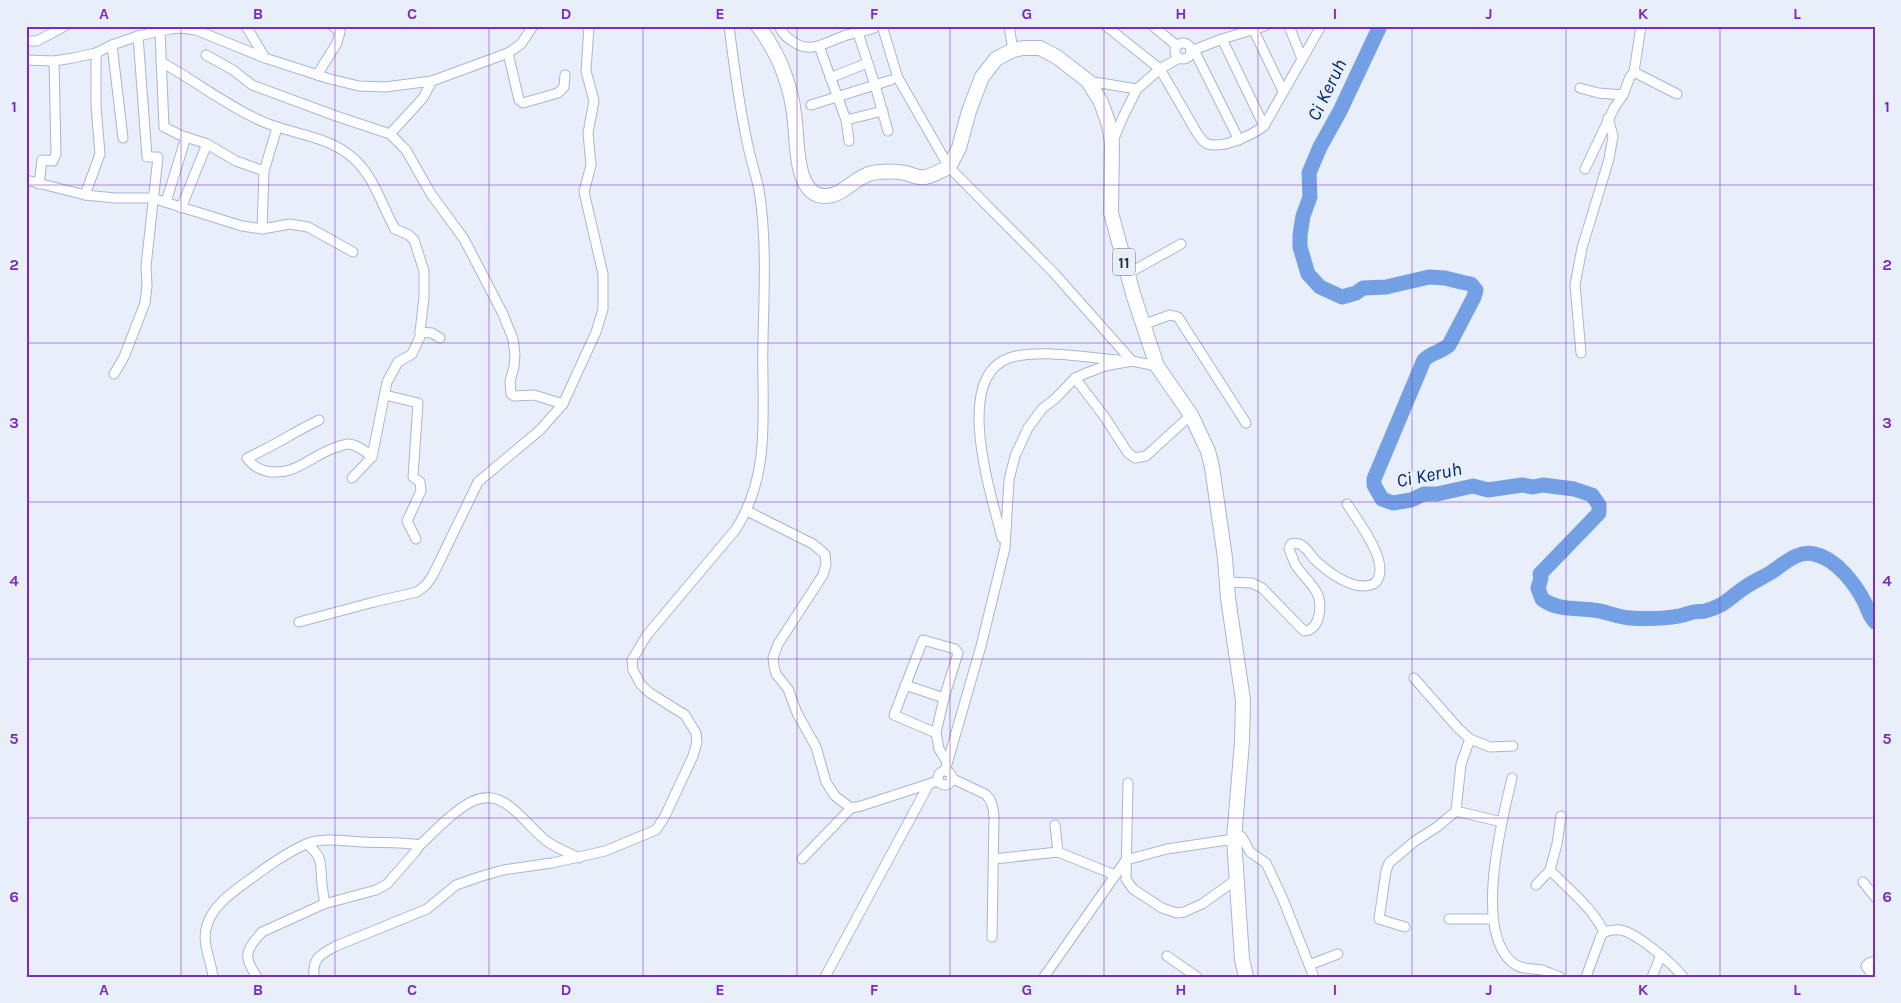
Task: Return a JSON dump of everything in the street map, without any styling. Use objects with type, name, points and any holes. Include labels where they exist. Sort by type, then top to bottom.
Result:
[{"type":"highway","points":[[758,26],[775,50],[785,75],[794,114],[794,135],[801,173],[807,188],[812,192],[823,196],[831,196],[869,174],[892,171],[924,178],[950,167]]},
{"type":"highway","name":"11","points":[[950,167],[959,148],[968,112],[982,77],[996,59],[1013,50],[1040,48],[1057,58],[1088,81],[1101,102],[1109,125],[1112,143],[1111,213],[1142,325],[1157,366],[1191,415],[1208,451],[1212,467],[1226,558],[1227,582],[1243,700],[1242,742],[1234,837],[1241,945],[1246,977]]},
{"type":"street","points":[[26,42],[37,41],[65,26]]},
{"type":"street","points":[[246,26],[265,58]]},
{"type":"street","points":[[316,75],[337,43],[340,32],[333,26]]},
{"type":"street","points":[[26,60],[54,61],[96,53],[112,44],[138,36],[170,27],[181,27],[206,34],[265,58],[316,75],[359,86],[385,88],[432,81],[508,53],[521,44],[533,26]]},
{"type":"street","points":[[299,622],[417,592],[426,585],[433,576],[478,482],[540,430],[563,404],[596,332],[603,309],[604,274],[584,192],[591,165],[588,133],[594,102],[586,70],[589,26]]},
{"type":"street","points":[[314,977],[313,968],[317,958],[325,952],[427,909],[456,885],[502,870],[580,858],[605,851],[656,830],[665,816],[693,756],[697,742],[696,733],[685,715],[650,693],[641,685],[633,670],[632,660],[647,635],[736,529],[747,511],[756,486],[762,447],[763,247],[759,190],[748,145],[729,26]]},
{"type":"street","points":[[779,26],[786,37],[797,45],[808,49],[850,34],[878,27],[898,78],[950,167],[1053,272],[1132,361]]},
{"type":"street","points":[[1009,26],[1013,50]]},
{"type":"street","points":[[1106,26],[1160,69],[1197,133],[1204,142],[1210,145],[1239,140],[1253,134],[1264,126],[1321,26]]},
{"type":"street","points":[[1153,26],[1177,46]]},
{"type":"street","points":[[1112,143],[1137,89],[1160,69],[1179,58],[1186,58],[1193,51],[1222,39],[1254,31],[1265,26]]},
{"type":"street","points":[[1289,26],[1302,59]]},
{"type":"street","points":[[1585,169],[1608,118],[1623,95],[1634,72],[1641,26]]},
{"type":"street","points":[[160,31],[164,127],[206,144],[236,161],[264,172]]},
{"type":"street","points":[[1254,31],[1283,91]]},
{"type":"street","points":[[858,33],[888,131]]},
{"type":"street","points":[[114,374],[124,357],[146,304],[146,266],[158,157],[147,157],[138,36]]},
{"type":"street","points":[[1222,39],[1264,126]]},
{"type":"street","points":[[112,44],[123,138]]},
{"type":"street","points":[[1177,46],[1184,44],[1193,51],[1239,140]]},
{"type":"street","points":[[819,46],[846,120],[849,142]]},
{"type":"street","points":[[1177,46],[1175,51],[1179,58]]},
{"type":"street","points":[[84,194],[100,154],[96,106],[96,53]]},
{"type":"street","points":[[508,53],[521,102],[527,103],[558,94],[564,87],[565,75]]},
{"type":"street","points":[[206,55],[232,70],[252,85],[390,134],[406,150],[431,194],[464,238],[503,314],[513,338],[515,354],[510,381],[511,394],[514,396],[534,395],[563,404]]},
{"type":"street","points":[[38,184],[42,160],[53,161],[56,154],[54,61]]},
{"type":"street","points":[[161,62],[256,119],[277,128],[330,144],[353,157],[366,173],[395,229],[409,235],[414,240],[424,272],[424,297],[420,337],[412,354],[398,362],[392,370],[387,382],[372,457],[352,478]]},
{"type":"street","points":[[830,78],[868,63]]},
{"type":"street","points":[[1634,72],[1677,94]]},
{"type":"street","points":[[811,105],[891,80]]},
{"type":"street","points":[[390,134],[423,98],[432,81]]},
{"type":"street","points":[[1088,81],[1137,89]]},
{"type":"street","points":[[1580,88],[1598,93],[1623,95]]},
{"type":"street","points":[[846,120],[883,111]]},
{"type":"street","points":[[1581,353],[1575,285],[1585,240],[1609,159],[1613,136],[1608,118]]},
{"type":"street","points":[[262,229],[264,172],[277,128]]},
{"type":"street","points":[[166,202],[186,137]]},
{"type":"street","points":[[181,208],[206,144]]},
{"type":"street","points":[[26,180],[84,194],[116,198],[152,198],[242,226],[262,229],[290,224],[308,227],[353,252]]},
{"type":"street","points":[[1127,274],[1181,244]]},
{"type":"street","points":[[1142,325],[1170,315],[1178,317],[1246,423]]},
{"type":"street","points":[[420,332],[432,334],[440,338]]},
{"type":"street","points":[[1005,548],[979,440],[979,400],[988,376],[997,365],[1008,358],[1036,353],[1132,361],[1157,366]]},
{"type":"street","points":[[825,977],[938,775],[946,766],[981,646],[1005,548],[1009,480],[1015,456],[1028,428],[1042,409],[1056,398],[1075,378],[1105,366],[1132,361]]},
{"type":"street","points":[[1075,378],[1104,416],[1123,447],[1135,458],[1146,456],[1191,415]]},
{"type":"street","points":[[385,395],[418,403],[413,476],[420,482],[421,491],[407,521],[416,539]]},
{"type":"street","points":[[319,420],[298,430],[275,445],[247,458],[250,463],[261,470],[281,472],[293,470],[322,452],[348,444],[363,450],[372,457]]},
{"type":"street","points":[[1227,582],[1252,583],[1262,588],[1304,631],[1313,629],[1317,623],[1320,609],[1318,594],[1296,565],[1289,549],[1291,544],[1298,543],[1307,548],[1314,559],[1343,581],[1355,585],[1369,586],[1375,583],[1378,578],[1380,568],[1377,552],[1347,504]]},
{"type":"street","points":[[747,511],[813,544],[825,554],[826,564],[823,575],[778,644],[773,658],[776,674],[788,688],[797,713],[816,747],[826,782],[835,796],[852,808]]},
{"type":"street","points":[[802,859],[852,808],[883,800],[934,782],[947,784],[951,778],[939,749],[936,733],[944,698],[958,653],[954,649],[924,640],[894,715],[936,733]]},
{"type":"street","points":[[1414,678],[1470,739],[1490,747],[1513,746]]},
{"type":"street","points":[[905,685],[944,698]]},
{"type":"street","points":[[1405,927],[1379,919],[1386,871],[1389,863],[1456,811],[1461,764],[1470,739]]},
{"type":"street","points":[[951,778],[971,786],[990,798],[994,816],[992,937]]},
{"type":"street","points":[[1512,778],[1493,874],[1493,919],[1496,936],[1508,960],[1520,968],[1542,970],[1560,977]]},
{"type":"street","points":[[1128,783],[1126,860],[1126,879],[1128,884],[1162,908],[1177,913],[1202,904],[1237,879]]},
{"type":"street","points":[[257,977],[248,963],[247,957],[256,939],[262,932],[324,904],[376,890],[387,884],[420,845],[454,814],[472,802],[489,798],[510,805],[548,842],[580,858]]},
{"type":"street","points":[[1456,811],[1502,822]]},
{"type":"street","points":[[1536,885],[1550,870],[1557,844],[1561,816]]},
{"type":"street","points":[[1055,825],[1058,852]]},
{"type":"street","points":[[1044,977],[1126,860],[1167,849],[1242,837],[1250,852],[1266,863],[1282,897],[1314,977]]},
{"type":"street","points":[[213,977],[206,953],[206,925],[223,899],[264,869],[307,844],[327,841],[397,842],[420,845]]},
{"type":"street","points":[[307,844],[320,856],[324,904]]},
{"type":"street","points":[[994,859],[1058,852],[1115,875]]},
{"type":"street","points":[[1550,870],[1598,920],[1604,932],[1586,977]]},
{"type":"street","points":[[1863,882],[1875,897]]},
{"type":"street","points":[[1449,919],[1493,919]]},
{"type":"street","points":[[1604,932],[1617,929],[1623,931],[1661,955],[1683,977]]},
{"type":"street","points":[[1309,965],[1338,954]]},
{"type":"street","points":[[1652,977],[1661,955]]},
{"type":"street","points":[[1167,956],[1197,977]]},
{"type":"street","points":[[1874,977],[1866,966],[1868,963],[1875,961]]},
{"type":"waterway","name":"Ci Keruh","points":[[1380,26],[1309,173],[1310,197],[1303,216],[1300,235],[1300,247],[1308,274],[1320,287],[1342,297],[1356,293],[1363,288],[1386,287],[1429,277],[1445,278],[1471,284],[1476,290],[1449,345],[1424,360],[1374,479],[1374,485],[1382,499],[1393,503],[1411,500],[1424,494],[1437,494],[1473,486],[1488,490],[1522,485],[1533,487],[1543,485],[1574,489],[1592,495],[1599,505],[1599,513],[1540,574],[1541,578],[1538,588],[1542,599],[1560,607],[1598,611],[1642,619],[1667,618],[1704,611],[1721,605],[1747,586],[1796,556],[1808,553],[1830,561],[1844,573],[1861,596],[1875,622]]}]
